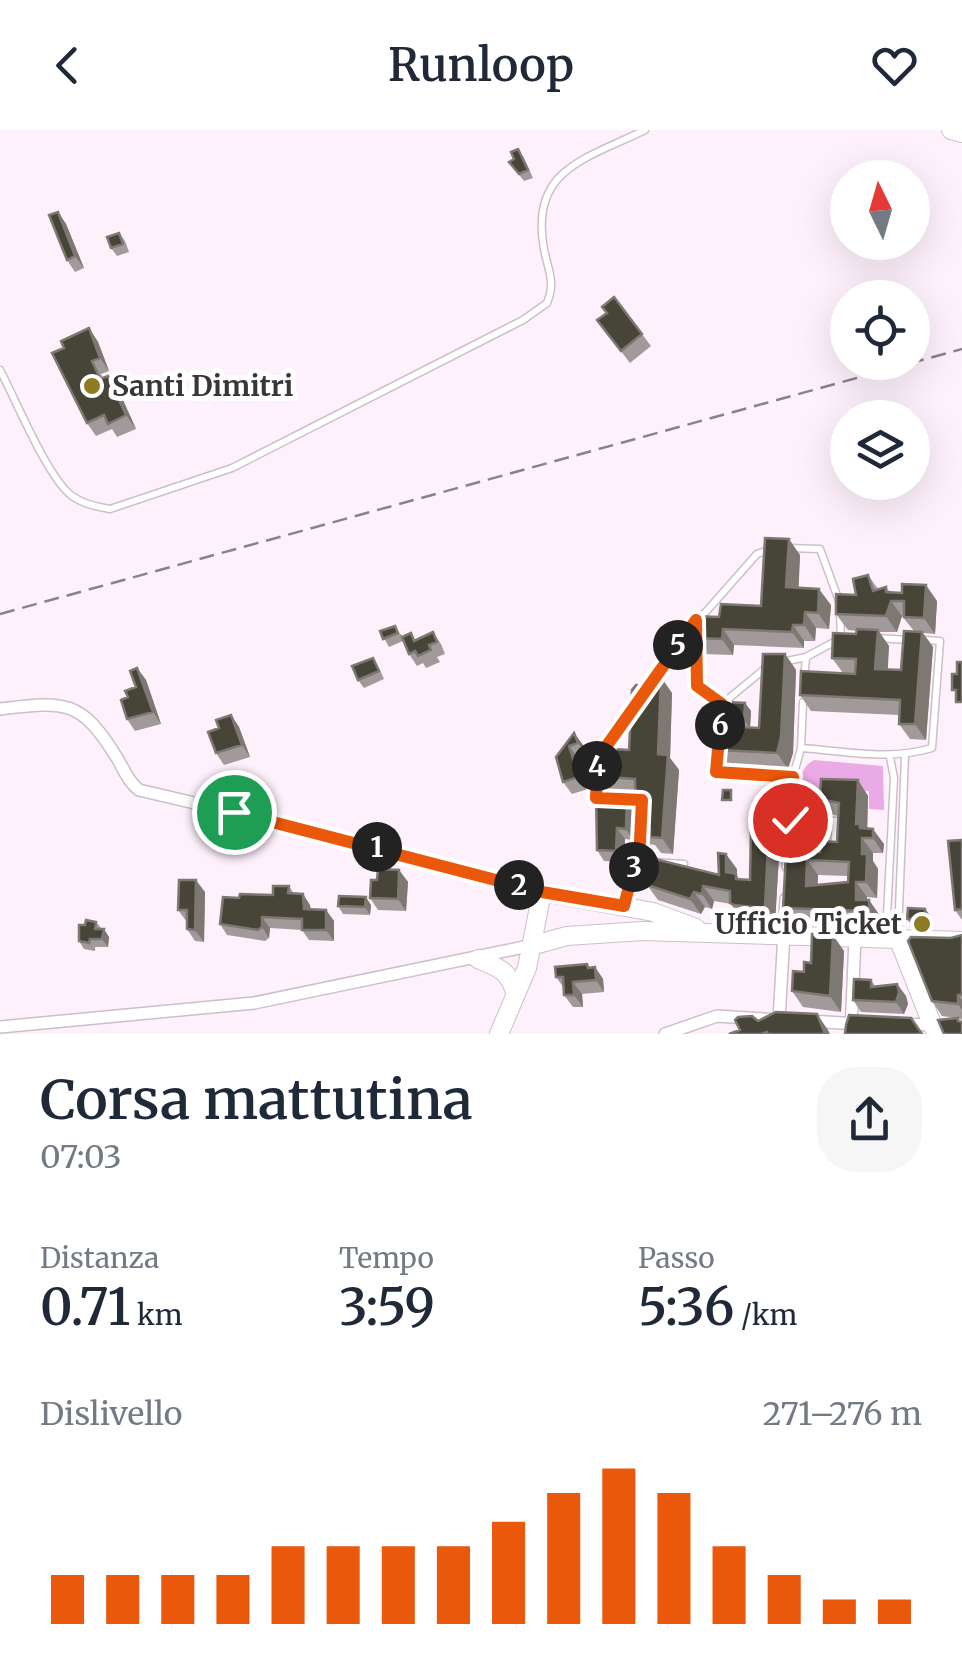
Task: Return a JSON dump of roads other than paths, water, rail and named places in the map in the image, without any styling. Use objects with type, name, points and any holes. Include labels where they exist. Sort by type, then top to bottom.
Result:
[{"type":"main road","points":[[952,130],[962,133]]},
{"type":"main road","points":[[500,1034],[542,892],[624,906],[678,919],[700,930]]},
{"type":"main road","points":[[529,946],[589,934],[700,930],[855,937],[892,931],[962,941]]},
{"type":"main road","points":[[892,931],[934,1029]]},
{"type":"main road","points":[[478,959],[504,970],[516,988]]},
{"type":"street","points":[[0,709],[50,704],[76,708],[139,790],[330,835],[542,892]]},
{"type":"street","points":[[779,1020],[790,828]]},
{"type":"street","points":[[852,1029],[855,937]]},
{"type":"street","points":[[0,1027],[254,1003],[529,946]]},
{"type":"street","points":[[665,1034],[686,1030],[717,1016],[852,1029],[868,1024]]},
{"type":"street","points":[[884,1024],[934,1029],[962,1026]]},
{"type":"lane","points":[[0,370],[56,476],[71,495],[90,505],[110,509],[232,468],[523,320],[547,303],[553,276],[541,230],[551,184],[566,168],[644,130]]},
{"type":"lane","points":[[611,798],[596,798],[598,758],[696,620],[758,554],[776,547],[820,549],[839,594],[841,637],[806,657],[772,662],[722,704],[716,772],[793,777]]},
{"type":"lane","points":[[696,620],[697,686],[722,704]]},
{"type":"lane","points":[[801,748],[890,756],[932,748],[940,641],[861,638]]},
{"type":"lane","points":[[806,657],[801,748],[793,777],[790,828],[816,829]]},
{"type":"lane","points":[[890,756],[894,778],[892,931]]},
{"type":"lane","points":[[892,931],[904,756]]},
{"type":"lane","points":[[624,906],[639,861],[641,815]]},
{"type":"lane","points":[[816,820],[836,821],[834,847],[816,846],[816,829],[816,820]]},
{"type":"lane","points":[[639,861],[684,864]]},
{"type":"railway","points":[[0,614],[962,349]]},
{"type":"place","name":"Santi Dimitri","points":[[92,386]]},
{"type":"place","name":"Ufficio Ticket","points":[[922,924]]}]
